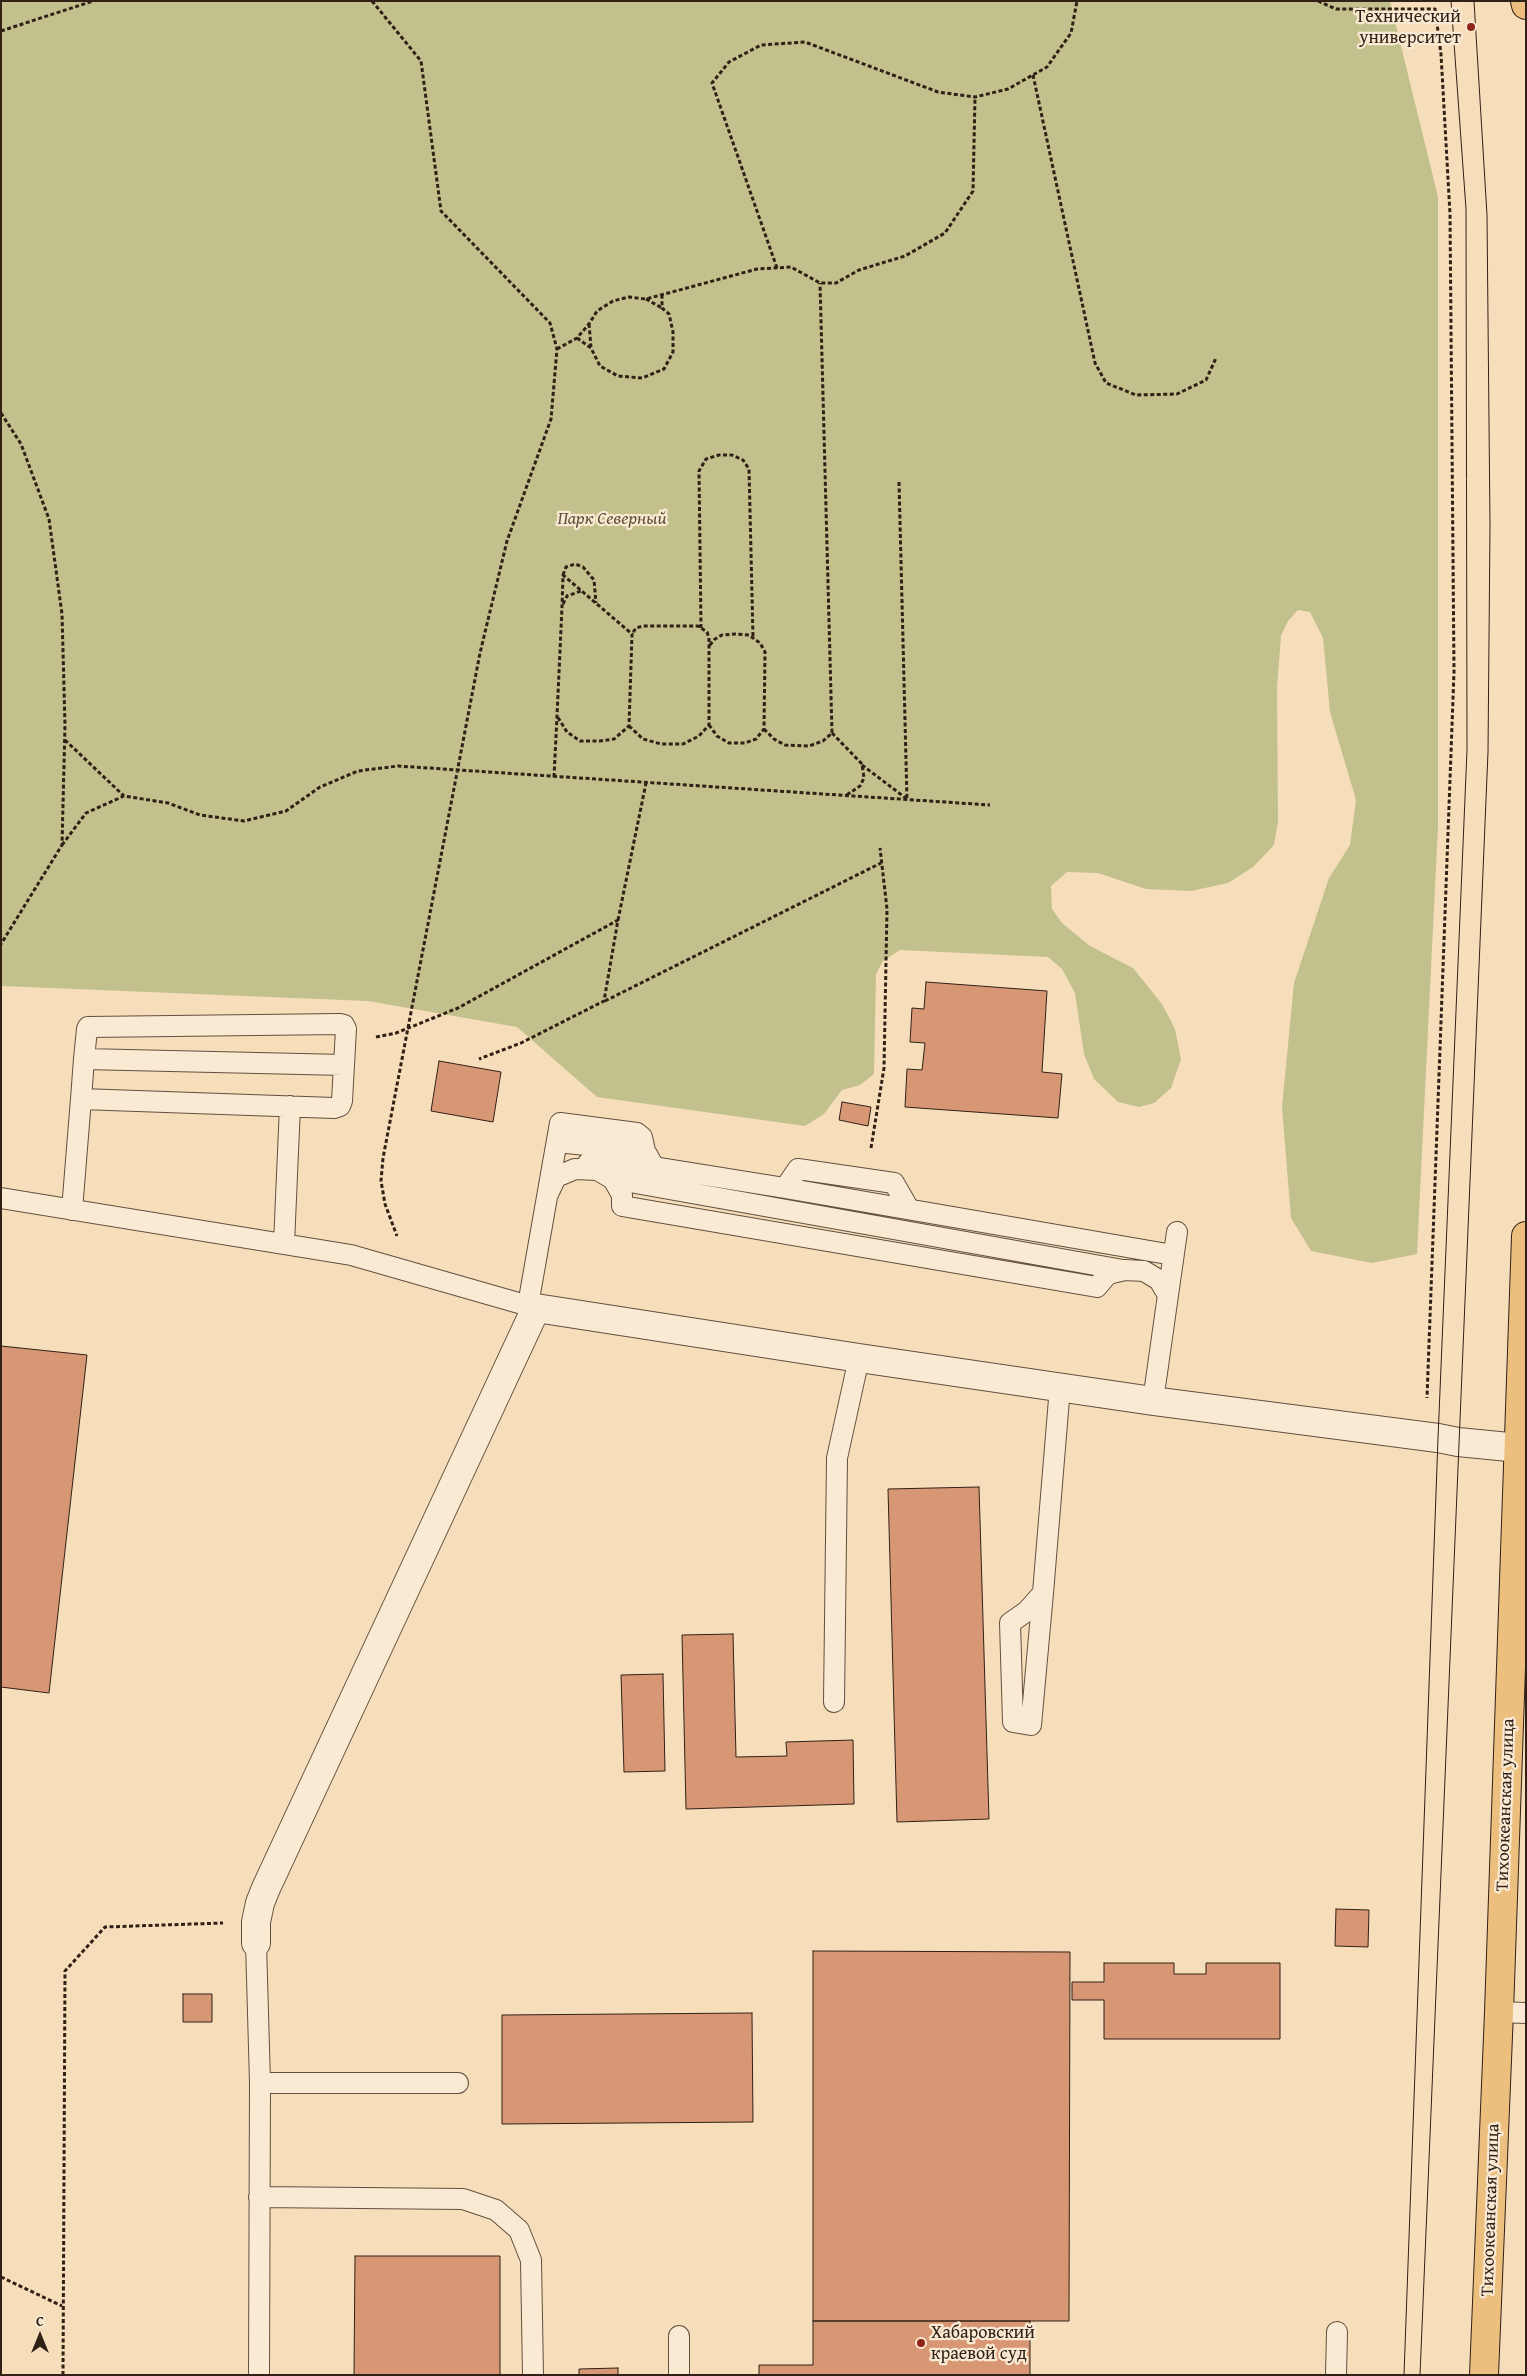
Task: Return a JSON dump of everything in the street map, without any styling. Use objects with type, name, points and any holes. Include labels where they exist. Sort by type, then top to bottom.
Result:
[{"type":"main road","name":"Тихоокеанская улица","points":[[1484,2375],[1513,2012],[1518,1448],[1526,1236]]},
{"type":"street","points":[[256,1932],[260,1903],[270,1878],[532,1306],[859,1358],[1153,1401],[1458,1442],[1518,1448]]},
{"type":"lane","points":[[72,1210],[84,1060],[87,1029],[90,1026],[344,1025],[342,1101],[340,1106],[334,1108],[81,1099]]},
{"type":"lane","points":[[84,1060],[344,1065]]},
{"type":"lane","points":[[284,1244],[290,1106]]},
{"type":"lane","points":[[1,1198],[351,1255],[532,1306],[555,1151],[650,1159],[785,1188],[1090,1240],[1172,1264]]},
{"type":"lane","points":[[785,1188],[798,1168],[894,1183],[909,1209]]},
{"type":"lane","points":[[548,1194],[556,1177],[575,1169],[597,1170],[613,1179],[622,1196],[622,1206],[1097,1286],[1108,1274],[1125,1270],[1144,1270],[1158,1280],[1168,1295]]},
{"type":"lane","points":[[1153,1401],[1177,1232]]},
{"type":"lane","points":[[834,1702],[837,1458],[859,1358]]},
{"type":"lane","points":[[1043,1593],[1027,1611],[1010,1623],[1013,1722],[1031,1725],[1043,1593],[1060,1387]]},
{"type":"lane","points":[[256,1932],[260,2083],[259,2375]]},
{"type":"lane","points":[[260,2083],[458,2083]]},
{"type":"lane","points":[[259,2197],[463,2199],[496,2210],[519,2230],[531,2260],[533,2375]]},
{"type":"lane","points":[[1336,2375],[1337,2332]]},
{"type":"lane","points":[[679,2336],[679,2375]]},
{"type":"path","points":[[1,31],[93,1]]},
{"type":"path","points":[[372,1],[421,61],[442,212],[550,323],[557,349],[551,419],[508,540],[480,653],[383,1158],[381,1181],[385,1204],[395,1230],[417,1274]]},
{"type":"path","points":[[777,268],[712,82],[729,62],[761,45],[805,42],[938,92],[975,97],[1008,89],[1047,67],[1071,32],[1077,1]]},
{"type":"path","points":[[1318,1],[1336,9],[1435,9],[1441,54],[1450,214],[1454,672],[1427,1398]]},
{"type":"path","points":[[1033,76],[1095,364],[1106,383],[1136,395],[1177,394],[1206,380],[1216,358]]},
{"type":"path","points":[[557,349],[577,338],[589,324],[596,311],[613,301],[629,297],[646,299],[757,269],[791,267],[820,283],[836,283],[859,270],[905,256],[945,233],[973,191],[975,97]]},
{"type":"path","points":[[820,283],[832,733],[862,764],[907,800]]},
{"type":"path","points":[[662,295],[662,308]]},
{"type":"path","points":[[589,324],[591,348],[600,366],[618,376],[642,378],[664,369],[673,352],[673,332],[669,314],[646,299]]},
{"type":"path","points":[[577,338],[591,348]]},
{"type":"path","points":[[1,413],[20,444],[49,519],[62,614],[64,740],[62,845]]},
{"type":"path","points":[[701,628],[699,471],[706,459],[719,455],[732,455],[743,460],[749,469],[753,637]]},
{"type":"path","points":[[899,482],[907,800]]},
{"type":"path","points":[[554,777],[563,574],[566,568],[575,564],[583,567],[594,580],[596,603]]},
{"type":"path","points":[[563,574],[632,634]]},
{"type":"path","points":[[562,607],[567,596],[582,591]]},
{"type":"path","points":[[709,725],[699,736],[683,744],[661,744],[642,739],[629,726],[632,634],[636,628],[642,626],[698,626],[707,632],[710,646],[709,725],[717,736],[729,743],[745,743],[756,739],[764,729],[765,652],[760,642],[750,635],[722,635],[714,639],[710,646]]},
{"type":"path","points":[[557,716],[567,732],[580,741],[614,739],[629,726]]},
{"type":"path","points":[[764,729],[774,739],[785,745],[809,746],[823,741],[832,733]]},
{"type":"path","points":[[64,740],[124,796]]},
{"type":"path","points":[[845,796],[860,786],[864,778],[862,764]]},
{"type":"path","points":[[1,944],[62,845],[86,813],[124,796],[168,803],[200,815],[244,821],[286,811],[320,787],[358,771],[398,766],[990,806]]},
{"type":"path","points":[[604,1001],[618,920],[646,783]]},
{"type":"path","points":[[865,1179],[884,1068],[887,909],[880,848]]},
{"type":"path","points":[[479,1060],[521,1043],[882,863]]},
{"type":"path","points":[[345,1036],[377,1037],[408,1029],[458,1008],[618,920]]},
{"type":"path","points":[[63,2375],[65,1971],[105,1927],[256,1932]]},
{"type":"path","points":[[1,2277],[62,2306]]},
{"type":"green space","name":"Парк Северный","points":[[1,1],[1390,1],[1438,197],[1438,826],[1417,1254],[1372,1263],[1311,1251],[1291,1218],[1282,1107],[1294,983],[1329,878],[1350,845],[1356,800],[1330,712],[1323,638],[1310,612],[1298,610],[1288,621],[1281,636],[1277,687],[1278,822],[1274,845],[1253,867],[1228,883],[1191,891],[1146,889],[1098,873],[1067,872],[1051,886],[1052,909],[1062,923],[1090,946],[1133,968],[1162,1004],[1175,1029],[1181,1059],[1171,1088],[1154,1103],[1139,1107],[1118,1102],[1094,1079],[1084,1054],[1075,993],[1062,969],[1048,957],[900,950],[883,961],[876,974],[874,1074],[860,1085],[842,1090],[824,1114],[805,1126],[597,1097],[517,1027],[368,1001],[1,986]]},
{"type":"building","points":[[926,982],[1047,991],[1042,1072],[1062,1074],[1058,1118],[905,1107],[907,1069],[922,1070],[925,1043],[910,1042],[912,1008],[924,1009]]},
{"type":"building","points":[[439,1061],[501,1072],[493,1122],[431,1111]]},
{"type":"building","points":[[842,1102],[871,1107],[868,1126],[839,1120]]},
{"type":"building","points":[[1,1346],[87,1355],[49,1693],[1,1687]]},
{"type":"building","points":[[979,1487],[989,1819],[897,1822],[888,1489]]},
{"type":"building","points":[[733,1634],[736,1757],[787,1756],[786,1742],[853,1740],[854,1804],[686,1809],[682,1635]]},
{"type":"building","points":[[663,1674],[665,1771],[624,1772],[621,1675]]},
{"type":"building","points":[[1336,1909],[1369,1910],[1368,1947],[1335,1946]]},
{"type":"building","points":[[813,1951],[1070,1952],[1069,2321],[813,2321]]},
{"type":"building","points":[[1104,1963],[1174,1963],[1174,1974],[1206,1974],[1206,1963],[1280,1963],[1280,2039],[1104,2039],[1104,2000],[1072,2000],[1072,1982],[1104,1982]]},
{"type":"building","points":[[183,1994],[212,1994],[212,2022],[183,2022]]},
{"type":"building","points":[[752,2013],[753,2122],[502,2124],[502,2015]]},
{"type":"building","points":[[355,2256],[500,2256],[500,2375],[354,2375]]},
{"type":"building","name":"Хабаровский краевой суд","points":[[813,2321],[1030,2321],[1030,2375],[759,2375],[759,2365],[813,2365]]},
{"type":"building","points":[[618,2368],[618,2375],[579,2375],[579,2369]]},
{"type":"tram line","points":[[1404,2375],[1438,1438],[1467,750],[1466,209],[1451,1]]},
{"type":"tram line","points":[[1420,2375],[1488,752],[1490,525],[1487,215],[1474,1]]},
{"type":"place","name":"Технический университет","points":[[1471,27]]},
{"type":"place","name":"Хабаровский краевой суд","points":[[921,2343]]}]
